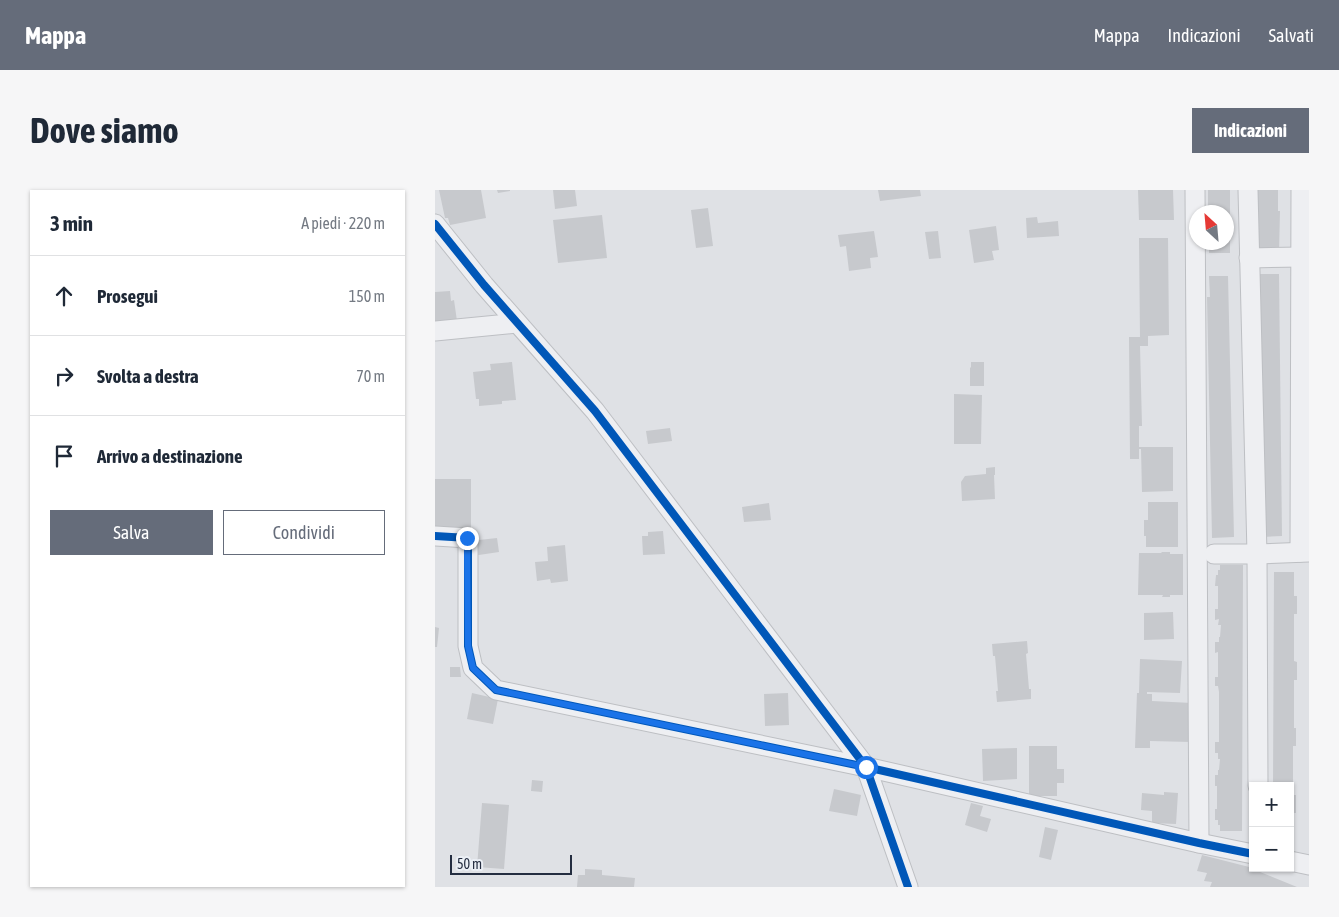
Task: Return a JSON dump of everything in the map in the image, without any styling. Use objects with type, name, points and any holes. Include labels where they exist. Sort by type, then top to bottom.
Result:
[{"type":"street","points":[[1195,190],[1199,843]]},
{"type":"street","points":[[1248,190],[1257,554],[1259,782]]},
{"type":"street","points":[[1214,554],[1304,552],[1301,190]]},
{"type":"street","points":[[435,224],[484,285],[595,411],[866,767],[908,887]]},
{"type":"street","points":[[1249,258],[1301,257]]},
{"type":"street","points":[[435,331],[517,323]]},
{"type":"street","points":[[435,536],[467,538],[468,646],[473,668],[496,690],[866,767],[1249,853]]},
{"type":"street","points":[[1294,862],[1309,865]]},
{"type":"building","points":[[439,190],[481,190],[486,218],[450,225],[448,218],[445,218]]},
{"type":"building","points":[[497,190],[510,190],[510,191],[498,193]]},
{"type":"building","points":[[553,190],[575,190],[577,206],[555,209]]},
{"type":"building","points":[[878,190],[920,190],[921,196],[880,201]]},
{"type":"building","points":[[1138,190],[1173,190],[1174,220],[1139,220]]},
{"type":"building","points":[[1208,190],[1230,190],[1230,205],[1208,205]]},
{"type":"building","points":[[1257,190],[1278,190],[1278,211],[1280,211],[1279,253],[1257,253]]},
{"type":"building","points":[[708,208],[713,246],[696,248],[691,210]]},
{"type":"building","points":[[602,215],[607,258],[558,263],[553,220]]},
{"type":"building","points":[[1037,217],[1038,223],[1058,221],[1059,236],[1027,238],[1026,218]]},
{"type":"building","points":[[996,226],[999,250],[992,251],[994,260],[974,263],[969,230]]},
{"type":"building","points":[[874,231],[878,257],[870,258],[871,268],[849,271],[846,246],[840,247],[838,235]]},
{"type":"building","points":[[938,231],[941,258],[929,259],[925,232]]},
{"type":"building","points":[[1139,238],[1168,238],[1169,335],[1148,336],[1148,346],[1140,346],[1142,426],[1139,426],[1139,447],[1173,447],[1173,491],[1142,492],[1141,449],[1139,449],[1139,459],[1130,459],[1129,337],[1140,337]]},
{"type":"building","points":[[1209,250],[1230,250],[1230,253],[1209,253]]},
{"type":"building","points":[[1258,274],[1279,274],[1282,536],[1261,537]]},
{"type":"building","points":[[1209,276],[1228,276],[1234,537],[1212,538],[1207,297],[1210,297]]},
{"type":"building","points":[[450,291],[451,301],[454,300],[457,321],[435,324],[435,292]]},
{"type":"building","points":[[512,362],[516,400],[502,401],[502,404],[479,406],[479,399],[476,399],[473,372],[491,370],[490,364]]},
{"type":"building","points":[[971,362],[984,362],[984,386],[970,386]]},
{"type":"building","points":[[954,394],[982,395],[981,444],[954,444]]},
{"type":"building","points":[[670,428],[672,441],[648,444],[646,431]]},
{"type":"building","points":[[995,467],[995,499],[962,501],[961,482],[965,476],[986,474],[986,468]]},
{"type":"building","points":[[435,479],[471,479],[471,532],[435,532]]},
{"type":"building","points":[[1148,502],[1178,502],[1178,547],[1146,547],[1144,520],[1148,520]]},
{"type":"building","points":[[769,503],[771,520],[744,522],[742,507]]},
{"type":"building","points":[[663,531],[665,554],[643,555],[642,536],[648,536],[648,532]]},
{"type":"building","points":[[497,538],[499,552],[472,556],[470,541]]},
{"type":"building","points":[[565,545],[568,581],[551,583],[550,579],[537,581],[535,562],[548,561],[547,547]]},
{"type":"building","points":[[1162,552],[1183,554],[1183,595],[1162,597],[1163,595],[1138,595],[1139,553]]},
{"type":"building","points":[[1220,565],[1243,565],[1242,831],[1220,831],[1218,820],[1215,820],[1217,786],[1215,786],[1215,775],[1218,775],[1220,759],[1218,759],[1218,753],[1215,753],[1215,742],[1219,742],[1219,692],[1218,686],[1215,686],[1215,677],[1218,677],[1218,652],[1215,653],[1215,642],[1219,642],[1221,625],[1218,625],[1219,619],[1215,620],[1215,609],[1218,609],[1218,586],[1215,586],[1216,575],[1218,575],[1218,570],[1220,570]]},
{"type":"building","points":[[1274,572],[1294,572],[1294,596],[1297,596],[1297,614],[1294,614],[1294,661],[1297,662],[1297,680],[1294,680],[1296,746],[1293,746],[1293,782],[1273,782]]},
{"type":"building","points":[[1173,612],[1174,639],[1144,640],[1144,613]]},
{"type":"building","points":[[435,627],[439,628],[437,647],[435,647]]},
{"type":"building","points":[[1027,641],[1028,653],[1026,654],[1031,699],[997,702],[995,656],[993,656],[992,644]]},
{"type":"building","points":[[1140,659],[1182,661],[1180,693],[1147,692],[1147,694],[1152,694],[1152,701],[1192,703],[1191,742],[1150,741],[1150,748],[1135,748]]},
{"type":"building","points":[[450,667],[460,667],[461,677],[450,677]]},
{"type":"building","points":[[472,693],[498,699],[493,724],[467,719]]},
{"type":"building","points":[[788,693],[789,725],[765,726],[764,694]]},
{"type":"building","points":[[1029,746],[1057,746],[1057,769],[1064,769],[1064,783],[1057,783],[1057,796],[1029,796]]},
{"type":"building","points":[[1017,748],[1017,779],[983,781],[982,749]]},
{"type":"building","points":[[532,780],[543,781],[542,792],[531,791]]},
{"type":"building","points":[[834,789],[861,795],[857,816],[829,811]]},
{"type":"building","points":[[1164,792],[1178,793],[1176,824],[1152,823],[1152,811],[1141,810],[1142,793],[1164,795]]},
{"type":"building","points":[[1294,795],[1296,795],[1296,813],[1294,813]]},
{"type":"building","points":[[482,803],[509,805],[504,869],[477,867]]},
{"type":"building","points":[[971,803],[983,806],[980,816],[991,819],[987,832],[965,825]]},
{"type":"building","points":[[1045,827],[1058,830],[1051,860],[1039,857]]},
{"type":"building","points":[[1202,855],[1249,867],[1249,872],[1260,872],[1297,887],[1210,887],[1212,882],[1204,881],[1207,873],[1197,871]]},
{"type":"building","points":[[585,869],[602,870],[602,875],[635,878],[634,887],[577,887],[578,875],[585,875]]},
{"type":"cycle path","points":[[435,224],[484,285],[595,411],[866,767],[908,887]]},
{"type":"cycle path","points":[[435,536],[468,538],[468,646],[473,668],[496,690],[866,767],[1249,853]]},
{"type":"route","points":[[467,538],[468,646],[473,668],[496,690],[866,767]]}]
